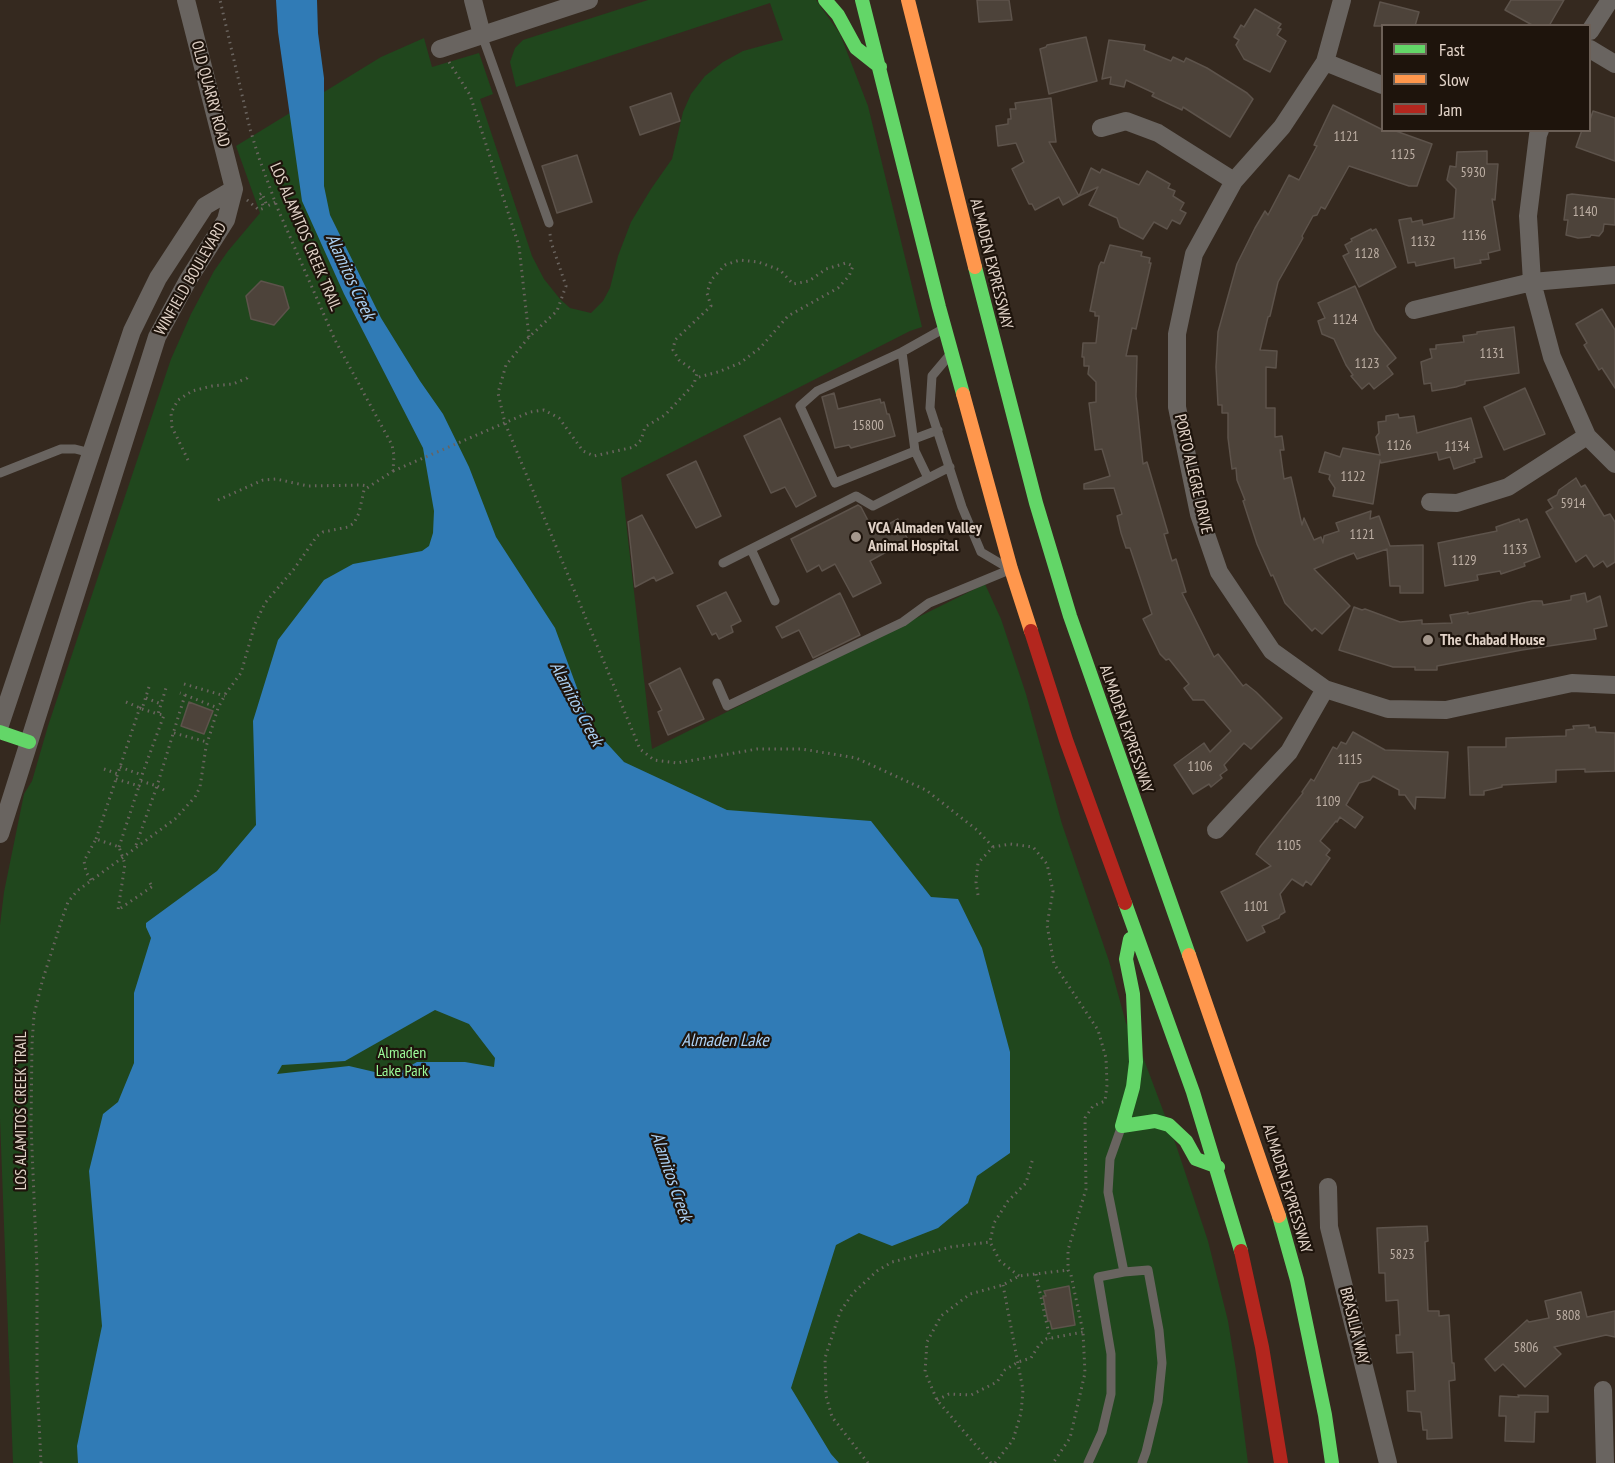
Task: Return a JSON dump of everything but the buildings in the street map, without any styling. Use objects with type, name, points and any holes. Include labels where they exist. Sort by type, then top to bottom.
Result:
[{"type":"main road","points":[[825,0],[838,15],[856,48],[880,67]]},
{"type":"main road","points":[[862,0],[945,328],[1011,569],[1066,740],[1218,1167],[1250,1286],[1270,1389],[1281,1463]]},
{"type":"main road","name":"ALMADEN EXPRESSWAY","points":[[908,0],[998,361],[1036,503],[1070,616],[1111,738],[1233,1075],[1276,1204],[1297,1280],[1325,1415],[1332,1463]]},
{"type":"main road","points":[[0,732],[29,742]]},
{"type":"main road","points":[[1133,925],[1126,959],[1136,1013],[1136,1062],[1133,1087],[1122,1126],[1155,1121],[1169,1125],[1186,1141],[1196,1159],[1218,1167]]},
{"type":"street","name":"OLD QUARRY ROAD","points":[[186,0],[234,189]]},
{"type":"street","points":[[473,0],[482,35]]},
{"type":"street","points":[[440,49],[589,0]]},
{"type":"street","name":"PORTO ALEGRE DRIVE","points":[[1342,0],[1325,62],[1282,127],[1234,180],[1194,254],[1177,334],[1177,407],[1199,514],[1219,572],[1272,651],[1325,689],[1388,709],[1446,710],[1572,683],[1615,685]]},
{"type":"street","points":[[1591,29],[1610,0]]},
{"type":"street","points":[[1591,49],[1615,64]]},
{"type":"street","points":[[1325,62],[1381,84]]},
{"type":"street","points":[[1101,128],[1126,121],[1158,133],[1234,180]]},
{"type":"street","points":[[1533,132],[1528,216],[1532,282],[1552,357],[1587,436],[1615,464]]},
{"type":"street","name":"WINFIELD BOULEVARD","points":[[0,725],[132,331],[158,278],[205,206],[234,189]]},
{"type":"street","name":"WINFIELD BOULEVARD","points":[[0,834],[157,337],[188,280],[226,220],[234,189]]},
{"type":"street","points":[[1414,310],[1532,282],[1615,275]]},
{"type":"street","points":[[1430,502],[1457,503],[1508,487],[1587,436]]},
{"type":"street","points":[[1216,830],[1289,752],[1325,689]]},
{"type":"street","name":"BRASILIA WAY","points":[[1328,1188],[1329,1227],[1388,1463]]},
{"type":"street","points":[[1603,1390],[1605,1463]]},
{"type":"lane","points":[[482,35],[549,223]]},
{"type":"lane","points":[[915,451],[835,483],[800,406],[817,391],[945,328]]},
{"type":"lane","points":[[902,351],[915,451],[928,478]]},
{"type":"lane","points":[[952,353],[932,376],[930,408],[962,507],[981,552],[1011,569]]},
{"type":"lane","points":[[914,439],[938,430]]},
{"type":"lane","points":[[0,474],[61,449],[75,449],[91,453]]},
{"type":"lane","points":[[723,563],[856,496],[873,506],[950,467]]},
{"type":"lane","points":[[751,549],[775,601]]},
{"type":"lane","points":[[717,683],[727,706],[903,621],[929,603],[1011,569]]},
{"type":"lane","points":[[1122,1126],[1110,1159],[1108,1192],[1124,1272]]},
{"type":"lane","points":[[1088,1463],[1102,1432],[1111,1394],[1112,1354],[1098,1277],[1148,1270],[1159,1330],[1162,1363],[1158,1402],[1142,1463]]},
{"type":"path","name":"LOS ALAMITOS CREEK TRAIL","points":[[220,0],[250,129],[276,202],[335,340],[392,445],[393,471]]},
{"type":"path","points":[[440,49],[470,95],[519,246],[529,337]]},
{"type":"path","points":[[234,189],[259,210],[264,208],[259,195],[262,193],[267,206],[276,202]]},
{"type":"path","points":[[549,223],[551,242],[566,286],[556,311],[529,337],[506,365],[498,393],[505,423],[640,749],[654,760],[677,763],[757,749],[802,749],[856,758],[926,790],[977,830],[993,847]]},
{"type":"path","points":[[218,500],[263,480],[276,479],[308,486],[367,486],[393,471],[530,412],[544,410],[559,418],[584,451],[594,456],[634,447],[641,440],[645,427],[665,415],[694,384],[697,374],[680,360],[673,350],[675,340],[711,306],[707,292],[711,280],[725,265],[740,260],[758,262],[780,270],[793,284],[809,281],[826,269],[846,263],[853,266],[849,276],[838,288],[788,316],[760,348],[740,363],[696,378]]},
{"type":"path","points":[[188,460],[172,428],[171,413],[178,400],[192,391],[233,384],[249,375]]},
{"type":"path","name":"LOS ALAMITOS CREEK TRAIL","points":[[41,1463],[31,1125],[32,1044],[34,1015],[63,916],[73,896],[121,857],[175,819],[195,797],[200,787],[207,742],[218,708],[241,673],[255,624],[265,603],[294,569],[317,536],[354,523],[359,513],[361,497],[367,486]]},
{"type":"path","points":[[184,684],[225,696]]},
{"type":"path","points":[[91,881],[84,861],[96,839],[149,687]]},
{"type":"path","points":[[158,714],[166,688]]},
{"type":"path","points":[[180,693],[218,708]]},
{"type":"path","points":[[135,847],[157,786],[185,695]]},
{"type":"path","points":[[146,698],[161,704]]},
{"type":"path","points":[[126,702],[164,715],[119,847],[125,864],[118,910],[152,885]]},
{"type":"path","points":[[174,733],[207,742]]},
{"type":"path","points":[[120,767],[142,775]]},
{"type":"path","points":[[104,769],[118,774]]},
{"type":"path","points":[[116,779],[139,786]]},
{"type":"path","points":[[141,781],[164,790]]},
{"type":"path","points":[[96,839],[119,847]]},
{"type":"path","points":[[978,895],[976,882],[978,863],[993,847],[1010,844],[1033,848],[1047,864],[1053,891],[1047,925],[1053,964],[1098,1030],[1106,1058],[1105,1101],[1093,1106],[1085,1118],[1086,1189],[1068,1250],[1068,1270],[1083,1332],[1085,1373],[1070,1438],[1053,1463]]},
{"type":"path","points":[[1019,1276],[1000,1261],[990,1242],[994,1223],[1008,1201],[1026,1183],[1033,1158]]},
{"type":"path","points":[[868,1463],[832,1417],[826,1396],[825,1358],[840,1312],[853,1293],[877,1271],[892,1262],[951,1248],[990,1242]]},
{"type":"path","points":[[1003,1285],[1023,1390],[1021,1413],[1013,1440],[993,1463],[937,1400],[925,1372],[927,1342],[941,1316],[970,1294],[1003,1285],[1019,1276],[1068,1270]]},
{"type":"path","points":[[1036,1274],[1050,1338]]},
{"type":"path","points":[[937,1400],[949,1394],[971,1395],[997,1382],[1005,1370],[1018,1362],[1031,1358],[1039,1345],[1050,1338],[1083,1332]]},
{"type":"green space","name":"Almaden Lake Park","points":[[648,0],[816,0],[840,34],[868,106],[922,327],[910,331],[621,478],[652,749],[985,584],[1001,619],[1026,694],[1062,824],[1109,961],[1126,1023],[1143,1057],[1176,1145],[1208,1241],[1228,1321],[1248,1463],[13,1463],[0,1119],[0,925],[4,892],[24,794],[32,781],[48,726],[171,359],[214,271],[260,213],[236,146],[381,57],[424,38],[432,67],[479,53],[493,94],[480,99],[532,256],[544,279],[560,299],[570,308],[591,313],[603,301],[610,288],[618,256],[631,222],[672,159],[683,112],[691,94],[705,76],[723,62],[743,51],[783,40],[770,3],[516,87],[510,62],[515,48],[523,40]]},
{"type":"water","name":"Almaden Lake","points":[[276,0],[317,0],[318,33],[324,78],[324,186],[330,215],[381,318],[443,414],[469,467],[496,537],[555,628],[591,726],[624,762],[727,810],[871,821],[931,897],[958,899],[982,948],[1010,1052],[1010,1153],[977,1176],[968,1203],[938,1228],[892,1246],[859,1233],[836,1245],[791,1388],[831,1454],[839,1463],[78,1463],[77,1446],[102,1326],[89,1171],[103,1114],[118,1102],[134,1063],[134,993],[151,938],[146,923],[217,871],[256,825],[253,721],[278,640],[324,580],[353,564],[422,551],[429,546],[433,533],[434,511],[423,448],[344,294],[302,201],[278,32]],"holes":[[[435,1010],[469,1024],[495,1058],[494,1067],[465,1062],[417,1062],[392,1076],[349,1066],[277,1074],[282,1065],[345,1061]]]},
{"type":"traffic: fast","points":[[825,0],[838,15],[856,48],[880,67]]},
{"type":"traffic: fast","points":[[862,0],[963,394]]},
{"type":"traffic: fast","points":[[975,267],[1036,503],[1070,616],[1189,955]]},
{"type":"traffic: fast","points":[[0,732],[29,742]]},
{"type":"traffic: fast","points":[[1125,903],[1193,1092],[1241,1251]]},
{"type":"traffic: fast","points":[[1130,939],[1126,959],[1133,994],[1136,1062],[1133,1087],[1122,1126],[1155,1121],[1169,1125],[1186,1141],[1196,1159],[1218,1167]]},
{"type":"traffic: fast","points":[[1279,1216],[1297,1280],[1325,1415],[1332,1463]]},
{"type":"traffic: slow","points":[[908,0],[975,267]]},
{"type":"traffic: slow","points":[[963,394],[1011,569],[1031,631]]},
{"type":"traffic: slow","points":[[1189,955],[1279,1216]]},
{"type":"traffic: jam","points":[[1031,631],[1066,740],[1125,903]]},
{"type":"traffic: jam","points":[[1241,1251],[1262,1347],[1281,1463]]},
{"type":"place","name":"VCA Almaden Valley Animal Hospital","points":[[856,537]]},
{"type":"place","name":"The Chabad House","points":[[1428,640]]},
{"type":"water label","name":"Alamitos Creek","points":[[350,277]]},
{"type":"water label","name":"Alamitos Creek","points":[[576,704]]},
{"type":"water label","name":"Alamitos Creek","points":[[671,1177]]}]
